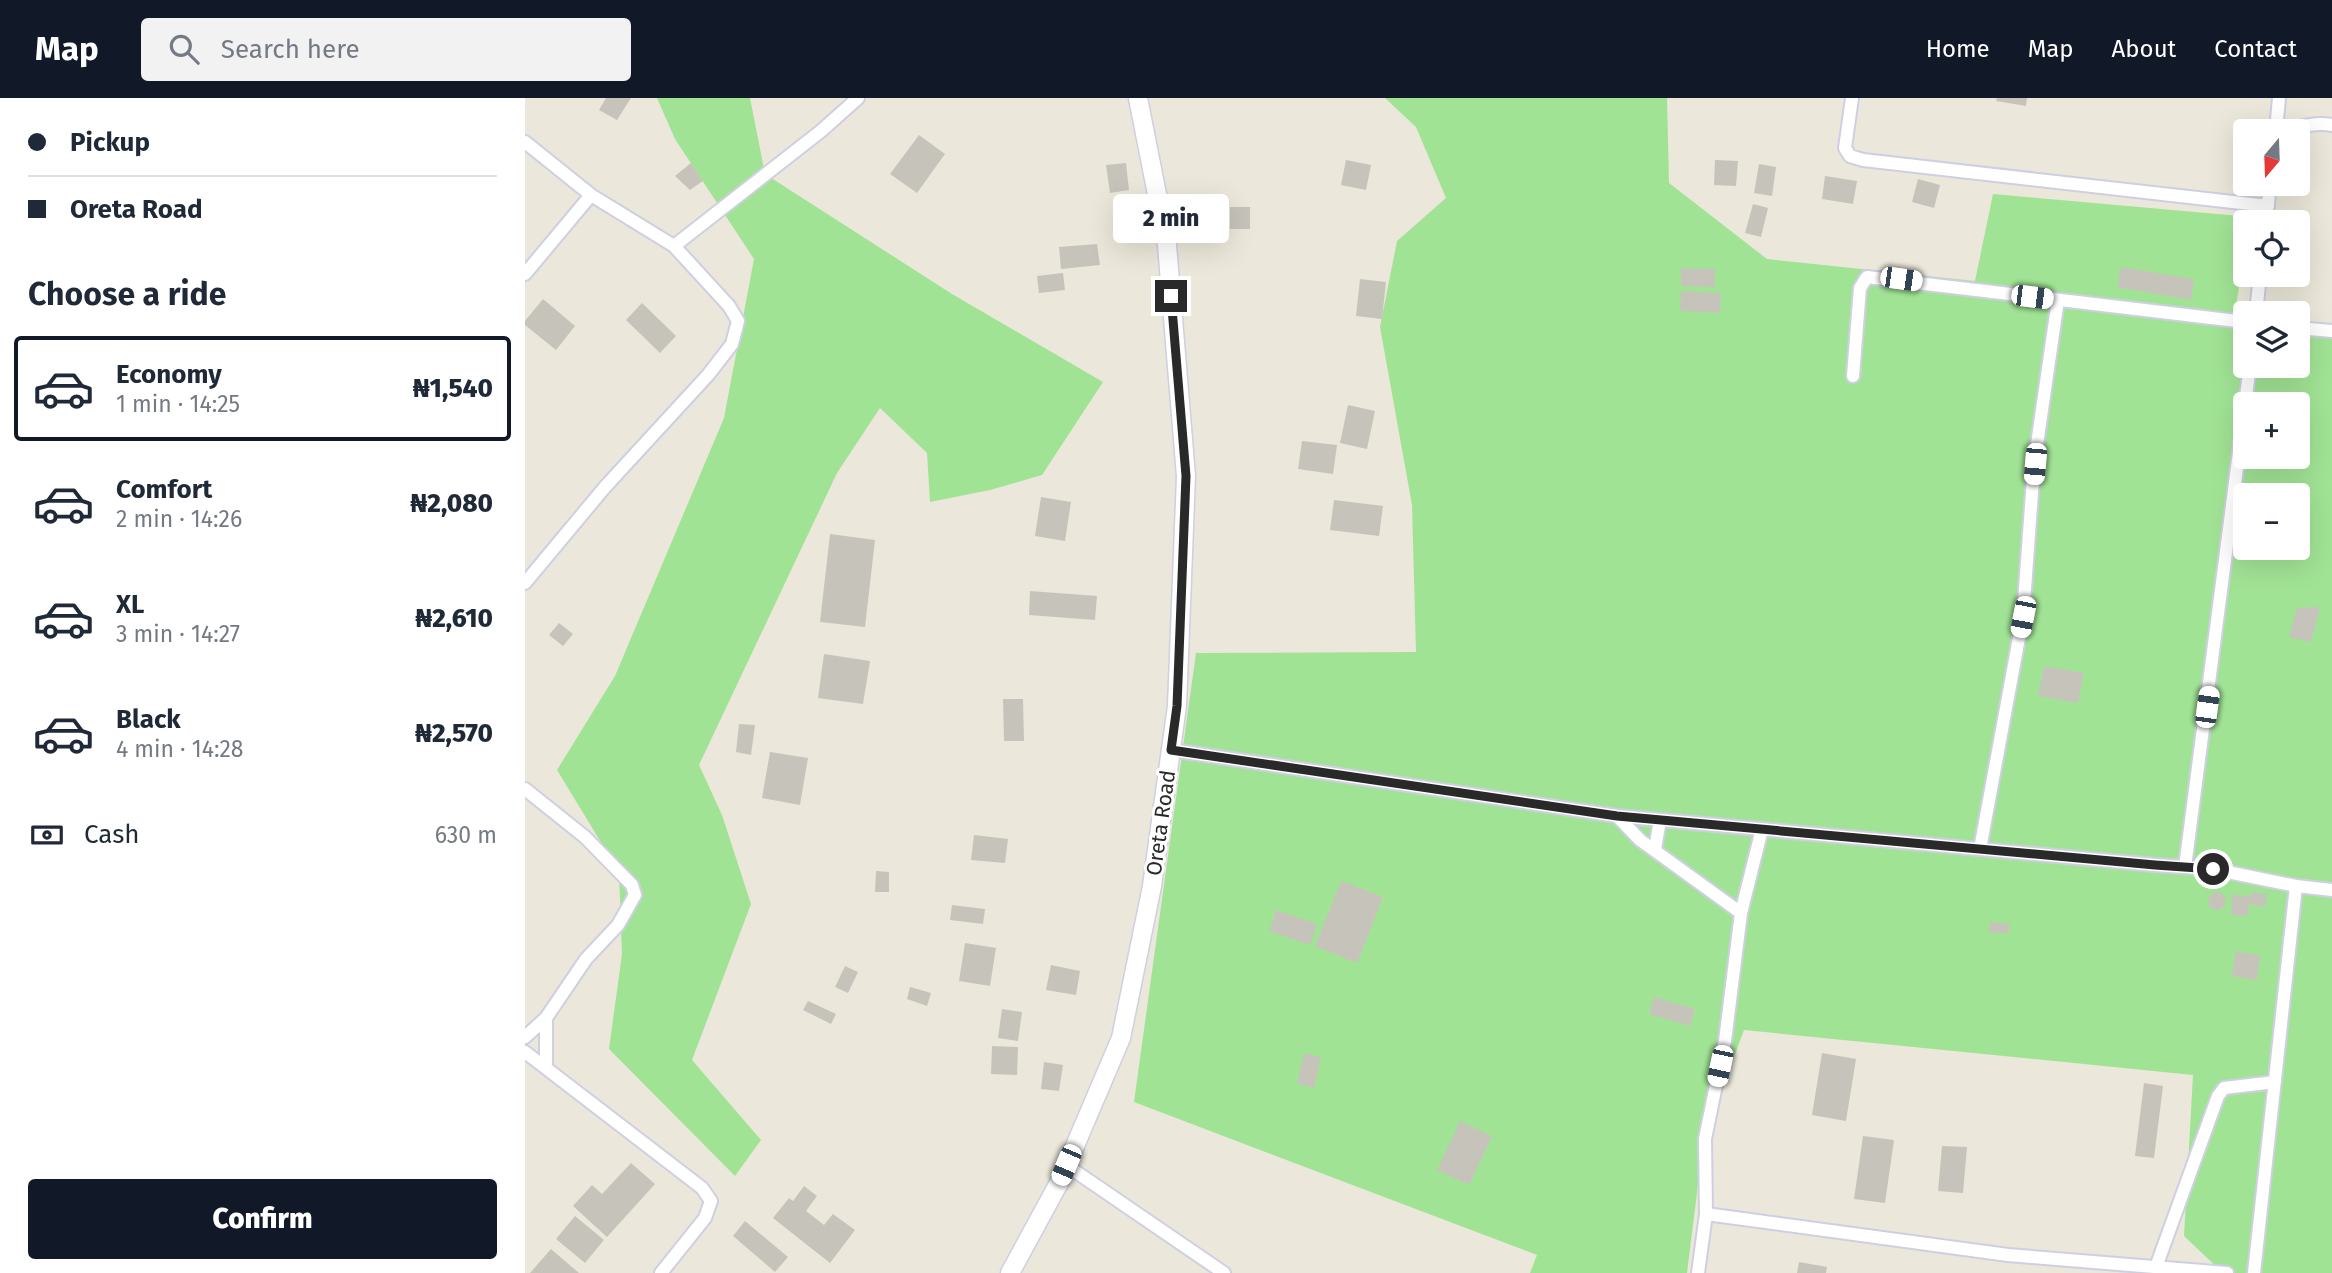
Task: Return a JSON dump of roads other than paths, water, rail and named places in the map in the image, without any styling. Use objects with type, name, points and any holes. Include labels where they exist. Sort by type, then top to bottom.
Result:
[{"type":"street","points":[[674,246],[821,131],[858,98]]},
{"type":"street","name":"Oreta Road","points":[[1010,1273],[1066,1165],[1121,1038],[1152,886],[1177,706],[1186,476],[1167,245],[1138,98]]},
{"type":"street","points":[[1852,98],[1845,148],[1850,156],[1863,160],[2267,206]]},
{"type":"street","points":[[2277,119],[2279,98]]},
{"type":"street","points":[[2310,124],[2332,125]]},
{"type":"street","points":[[525,142],[591,195],[674,246],[729,306],[738,321],[732,344],[708,375],[605,487],[525,583]]},
{"type":"street","points":[[525,274],[591,195]]},
{"type":"street","points":[[2267,210],[2268,196]]},
{"type":"street","points":[[1853,376],[1860,288],[1867,277],[2233,321]]},
{"type":"street","points":[[1980,849],[2023,617],[2035,464],[2058,300]]},
{"type":"street","points":[[2310,329],[2332,331]]},
{"type":"street","points":[[2185,867],[2238,469]]},
{"type":"street","points":[[1171,750],[1617,816],[2213,869],[2296,886],[2332,890]]},
{"type":"street","points":[[525,789],[585,837],[632,885],[635,895],[618,925],[586,959],[546,1018],[525,1037]]},
{"type":"street","points":[[1617,816],[1640,840],[1741,913]]},
{"type":"street","points":[[1655,849],[1660,820]]},
{"type":"street","points":[[1698,1273],[1706,1214],[1705,1139],[1725,1041],[1741,913],[1762,829]]},
{"type":"street","points":[[2254,1273],[2296,886]]},
{"type":"street","points":[[546,1018],[546,1068]]},
{"type":"street","points":[[525,1052],[702,1188],[711,1201],[705,1218],[661,1273]]},
{"type":"street","points":[[2156,1268],[2218,1096],[2224,1088],[2275,1082]]},
{"type":"street","points":[[1066,1165],[1224,1273]]},
{"type":"street","points":[[1706,1214],[2008,1255],[2175,1271],[2227,1273]]}]
